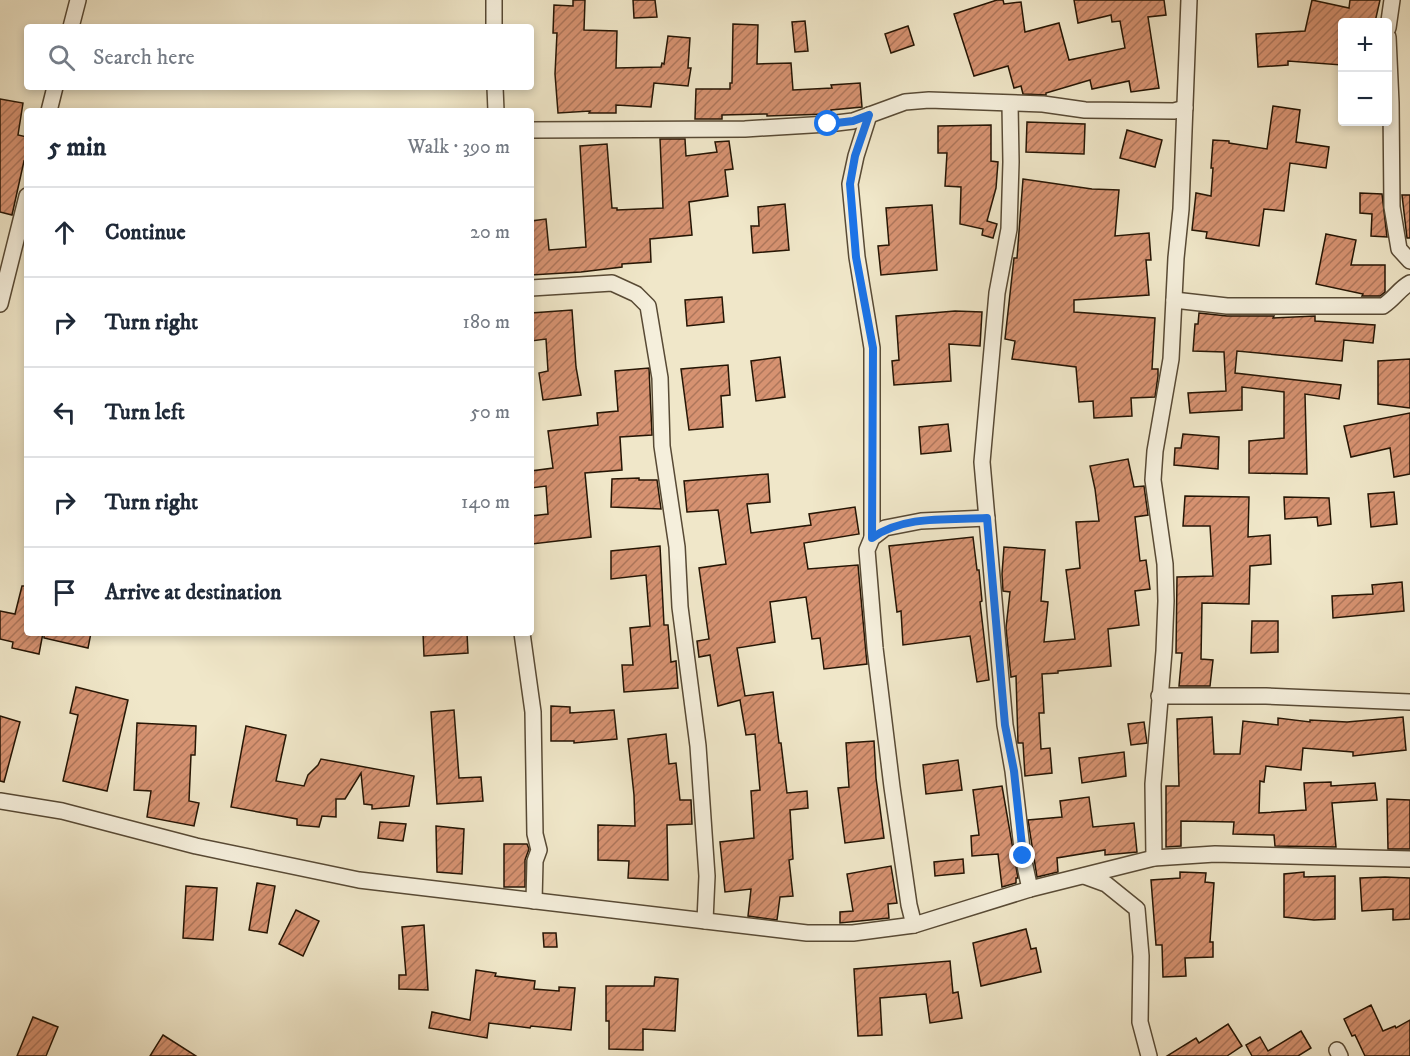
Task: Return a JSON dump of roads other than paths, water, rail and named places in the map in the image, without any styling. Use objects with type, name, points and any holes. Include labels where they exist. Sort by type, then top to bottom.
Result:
[{"type":"street","points":[[72,24],[78,0]]},
{"type":"street","points":[[494,0],[494,24]]},
{"type":"street","points":[[1154,858],[1153,784],[1164,651],[1165,573],[1153,480],[1155,452],[1171,359],[1181,208],[1181,112],[1189,0]]},
{"type":"street","points":[[1389,18],[1392,0]]},
{"type":"street","points":[[1389,72],[1392,207],[1399,249],[1410,261]]},
{"type":"street","points":[[50,108],[54,90]]},
{"type":"street","points":[[495,90],[496,108]]},
{"type":"street","points":[[534,130],[745,129],[853,121],[905,102],[929,100],[1043,104],[1085,110],[1181,112]]},
{"type":"street","points":[[1010,104],[1009,228],[997,293],[982,462],[1005,725],[1014,771],[1023,856],[1030,889]]},
{"type":"street","points":[[869,115],[855,156],[850,184],[856,257],[873,348],[872,538],[867,549],[867,562],[895,811],[914,925]]},
{"type":"street","points":[[0,304],[24,208]]},
{"type":"street","points":[[534,288],[612,283],[636,294],[648,306],[660,378],[662,446],[677,548],[680,607],[698,746],[707,876],[705,921]]},
{"type":"street","points":[[1174,300],[1227,306],[1383,306],[1395,299],[1404,286],[1410,283]]},
{"type":"street","points":[[872,538],[885,528],[921,521],[987,518]]},
{"type":"street","points":[[522,636],[533,712],[535,834],[539,850],[535,861],[534,901]]},
{"type":"street","points":[[1160,696],[1266,696],[1410,702]]},
{"type":"street","points":[[0,801],[62,811],[196,846],[359,880],[807,933],[853,933],[914,925],[1030,889],[1154,858],[1215,854],[1410,859]]},
{"type":"street","points":[[1084,876],[1106,884],[1137,909],[1141,956],[1140,1022],[1149,1056]]}]
